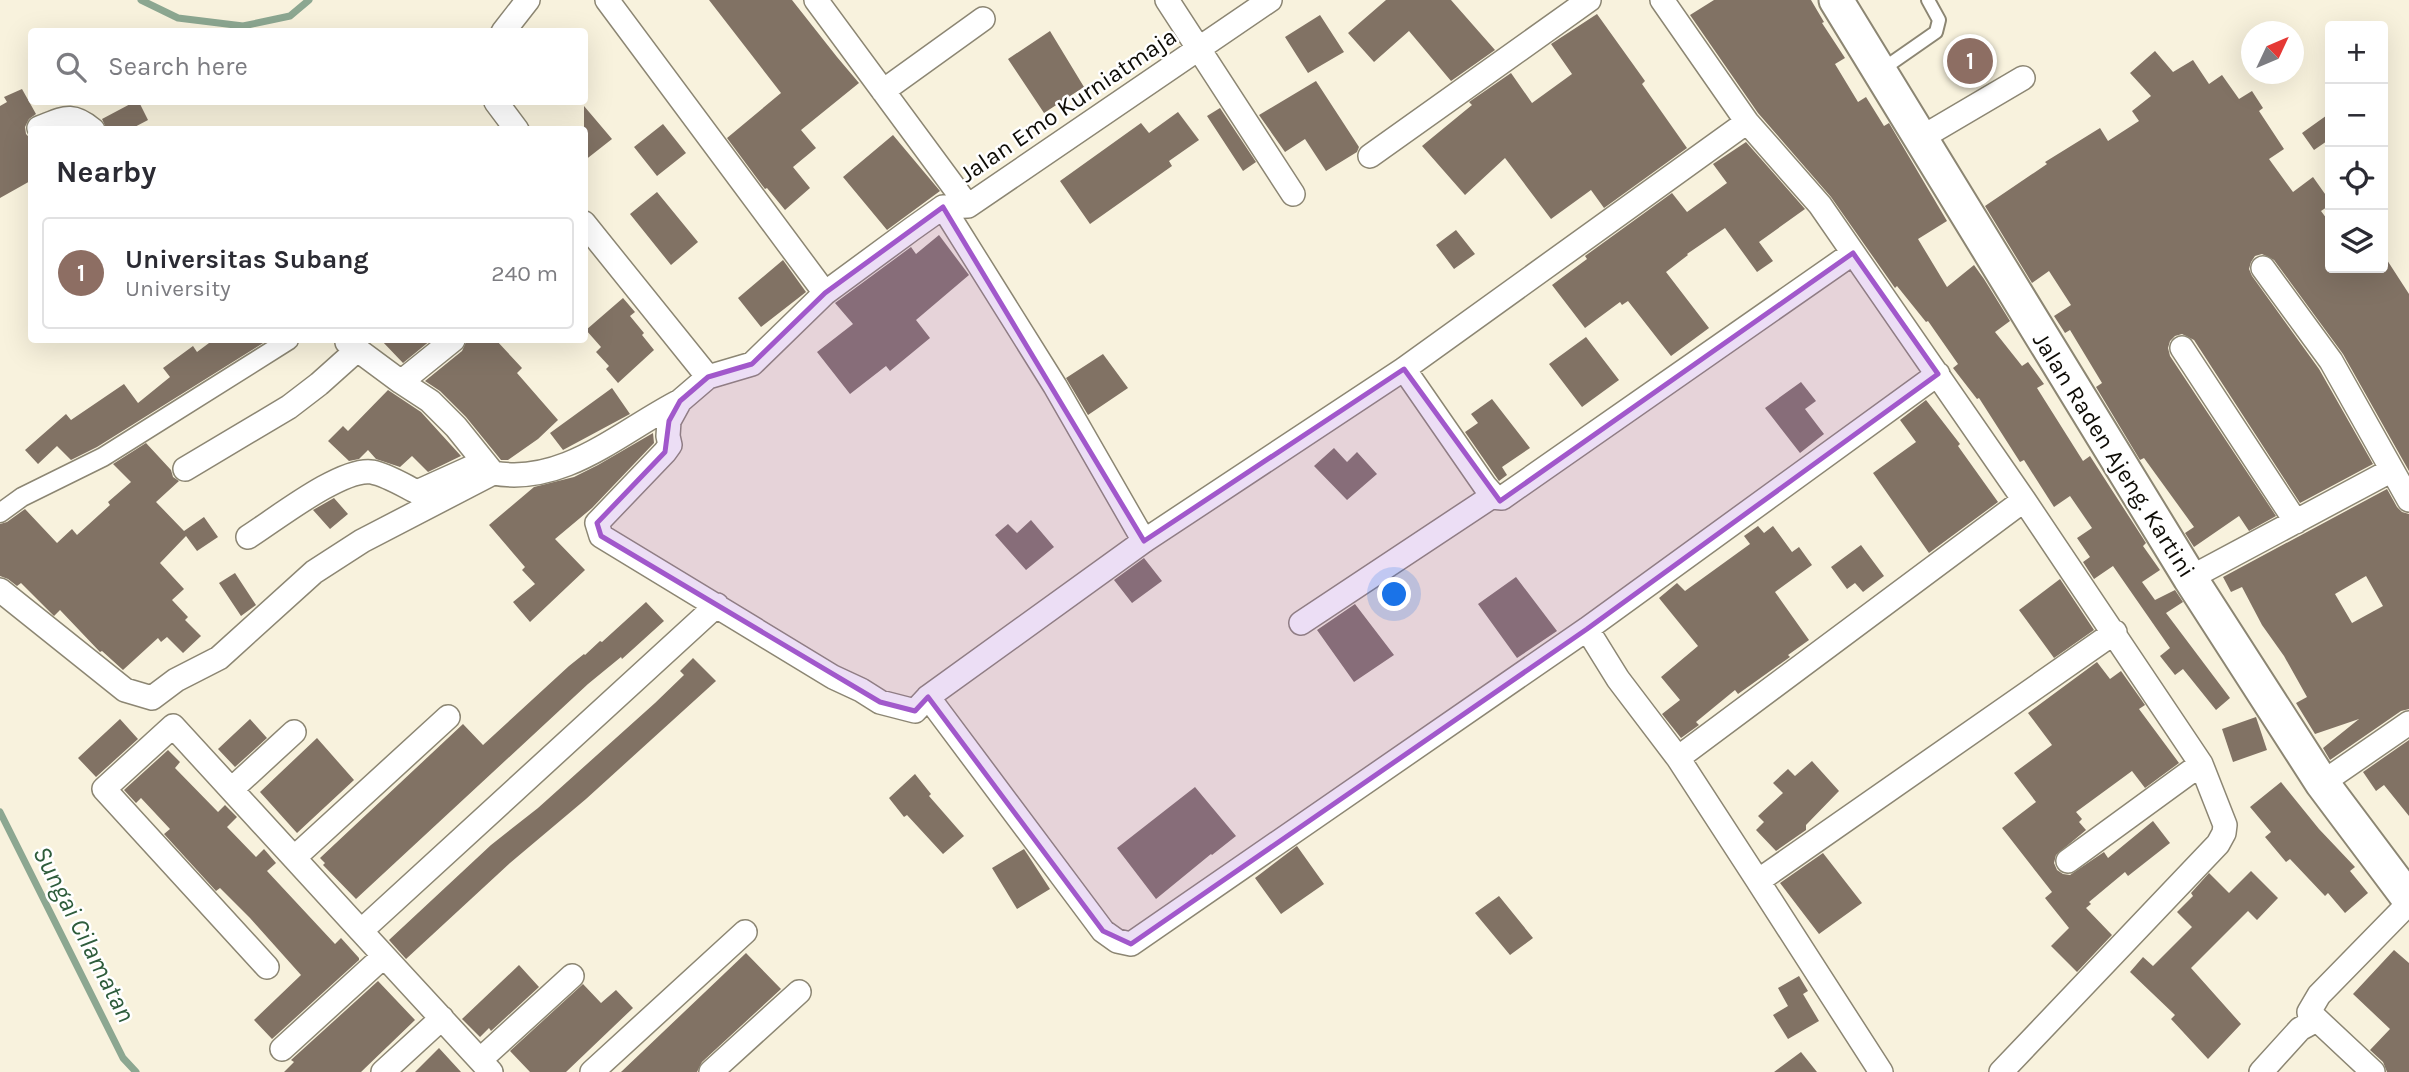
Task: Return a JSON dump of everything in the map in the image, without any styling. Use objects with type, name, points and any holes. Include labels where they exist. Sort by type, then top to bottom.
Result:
[{"type":"main road","name":"Jalan Raden Ajeng. Kartini","points":[[1836,0],[2190,578],[2322,783],[2409,901]]},
{"type":"street","points":[[506,28],[527,0]]},
{"type":"street","points":[[607,0],[825,293]]},
{"type":"street","name":"Jalan Emo Kurniatmaja","points":[[816,0],[968,206],[1270,0]]},
{"type":"street","points":[[1167,0],[1293,194]]},
{"type":"street","points":[[1370,156],[1588,0]]},
{"type":"street","points":[[1662,0],[1746,122],[1820,205],[2025,500],[2201,764],[2225,825],[2223,837],[2001,1072]]},
{"type":"street","points":[[883,92],[984,19]]},
{"type":"street","points":[[1920,138],[2023,78]]},
{"type":"street","points":[[498,105],[514,126]]},
{"type":"street","points":[[45,126],[73,117],[88,126]]},
{"type":"street","points":[[680,401],[669,421],[670,445],[597,523],[601,536],[833,677],[880,702],[915,712],[928,698],[1144,541],[1405,369],[1746,122]]},
{"type":"street","points":[[248,537],[330,483],[356,472],[372,472],[417,492],[470,468],[512,476],[557,468],[595,453],[651,416],[680,401],[708,377],[752,364],[825,293],[943,207],[968,206]]},
{"type":"street","points":[[943,207],[1055,386],[1144,541]]},
{"type":"street","points":[[588,235],[708,377]]},
{"type":"street","points":[[1301,623],[1491,497],[1506,497],[1853,253]]},
{"type":"street","points":[[2263,268],[2331,361],[2409,500]]},
{"type":"street","points":[[0,513],[22,497],[103,457],[284,343]]},
{"type":"street","points":[[401,382],[449,343]]},
{"type":"street","points":[[185,469],[289,407],[319,384],[351,344],[430,401],[456,427],[494,473]]},
{"type":"street","points":[[2182,348],[2296,522]]},
{"type":"street","points":[[1405,369],[1494,496],[1491,497]]},
{"type":"street","points":[[928,698],[1103,931],[1117,941],[1131,943],[1587,629],[1938,373]]},
{"type":"street","points":[[2190,578],[2392,470]]},
{"type":"street","points":[[0,590],[125,690],[152,698],[176,680],[219,658],[314,572],[362,541],[494,473]]},
{"type":"street","points":[[1678,758],[2025,500]]},
{"type":"street","points":[[361,931],[717,605]]},
{"type":"street","points":[[1587,629],[1618,679],[1678,758],[1881,1072]]},
{"type":"street","points":[[1758,881],[2115,632]]},
{"type":"street","points":[[294,858],[448,717]]},
{"type":"street","points":[[2322,783],[2409,723]]},
{"type":"street","points":[[267,967],[104,789],[173,726],[485,1066],[572,976]]},
{"type":"street","points":[[232,789],[294,732]]},
{"type":"street","points":[[2068,861],[2201,764]]},
{"type":"street","points":[[2261,1072],[2300,1029],[2311,1023],[2309,1012],[2319,995],[2409,901]]},
{"type":"street","points":[[592,1072],[746,932]]},
{"type":"street","points":[[282,1049],[384,956]]},
{"type":"street","points":[[711,1072],[799,992]]},
{"type":"street","points":[[2309,1012],[2373,1072]]},
{"type":"street","points":[[383,1072],[442,1018]]},
{"type":"lane","points":[[1880,71],[1936,32],[1939,19],[1928,0]]},
{"type":"highlighted area","points":[[943,207],[1144,541],[1404,369],[1500,501],[1853,253],[1938,374],[1587,629],[1131,944],[1103,931],[928,697],[915,711],[880,702],[601,536],[597,523],[665,452],[669,421],[680,401],[708,377],[752,364],[825,293]]},
{"type":"building","points":[[709,0],[792,0],[859,83],[801,130],[816,148],[793,167],[810,188],[785,210],[767,188],[765,189],[727,138],[781,93]]},
{"type":"building","points":[[1386,0],[1451,0],[1495,50],[1451,81],[1409,31],[1374,62],[1348,33]]},
{"type":"building","points":[[1714,0],[1811,0],[1824,22],[1822,23],[1845,58],[1835,64],[1858,102],[1866,97],[1884,126],[1889,123],[1947,221],[1918,239],[1947,287],[1974,265],[1984,279],[2010,321],[1995,332],[2022,366],[2028,362],[2044,384],[2037,388],[2083,461],[2090,456],[2146,543],[2143,546],[2160,570],[2142,582],[2155,600],[2175,590],[2183,602],[2166,613],[2230,698],[2216,710],[2183,669],[2175,675],[2160,656],[2170,648],[2113,566],[2094,579],[2083,562],[2090,557],[2077,538],[2092,528],[2070,496],[2054,507],[2024,460],[2020,462],[1979,398],[1977,399],[1953,368],[1958,364],[1928,321],[1926,322],[1897,286],[1895,288],[1831,197],[1758,113],[1690,15]]},
{"type":"building","points":[[1597,14],[1645,81],[1642,84],[1687,148],[1604,208],[1591,190],[1551,219],[1505,158],[1465,195],[1422,146],[1472,105],[1469,102],[1511,73],[1532,103],[1572,74],[1551,44]]},
{"type":"building","points":[[1320,15],[1344,52],[1308,73],[1285,37]]},
{"type":"building","points":[[1050,31],[1084,87],[1044,113],[1008,59]]},
{"type":"building","points":[[2155,51],[2173,72],[2193,60],[2209,84],[2222,75],[2239,99],[2252,91],[2263,108],[2259,111],[2284,149],[2269,159],[2293,192],[2313,177],[2325,194],[2325,208],[2321,211],[2325,216],[2325,273],[2388,273],[2388,262],[2409,294],[2409,471],[2343,354],[2274,260],[2262,254],[2255,256],[2249,269],[2252,276],[2319,369],[2373,464],[2300,503],[2194,340],[2182,334],[2175,336],[2168,348],[2170,356],[2276,516],[2249,531],[2239,516],[2194,547],[2185,533],[2194,527],[2144,458],[2140,460],[2096,387],[2102,383],[2070,330],[2065,333],[2054,316],[2071,305],[2049,271],[2032,283],[1985,206],[2047,164],[2045,162],[2100,128],[2108,141],[2139,121],[2132,111],[2151,96],[2130,73]]},
{"type":"building","points":[[1316,81],[1359,147],[1357,152],[1326,171],[1305,139],[1285,152],[1259,115]]},
{"type":"building","points":[[22,89],[28,105],[31,105],[36,114],[29,119],[25,127],[28,136],[28,182],[0,198],[0,106],[7,102],[4,97]]},
{"type":"building","points":[[128,105],[140,105],[148,120],[137,126],[105,126],[102,119]]},
{"type":"building","points":[[584,106],[612,139],[588,158],[588,126],[584,126]]},
{"type":"building","points":[[1220,108],[1256,162],[1243,171],[1207,116]]},
{"type":"building","points":[[1178,112],[1199,140],[1169,161],[1172,166],[1090,224],[1060,181],[1141,123],[1149,133]]},
{"type":"building","points":[[2325,117],[2325,142],[2314,150],[2302,133]]},
{"type":"building","points":[[663,124],[686,153],[657,176],[634,147]]},
{"type":"building","points":[[893,135],[940,191],[887,230],[843,177]]},
{"type":"building","points":[[1746,142],[1805,209],[1759,242],[1773,261],[1757,272],[1725,228],[1666,272],[1709,328],[1671,356],[1628,301],[1622,305],[1620,302],[1585,328],[1552,285],[1587,259],[1585,256],[1672,193],[1687,212],[1727,183],[1713,164]]},
{"type":"building","points":[[657,192],[698,242],[671,265],[630,214]]},
{"type":"building","points":[[1456,230],[1475,254],[1454,269],[1436,245]]},
{"type":"building","points":[[939,235],[969,275],[916,320],[930,338],[890,371],[886,366],[850,394],[817,352],[853,324],[835,303],[911,247],[916,254]]},
{"type":"building","points":[[783,260],[806,292],[761,327],[738,298]]},
{"type":"building","points":[[623,298],[635,312],[630,316],[654,350],[618,383],[606,369],[609,366],[596,352],[601,347],[588,332],[588,328]]},
{"type":"building","points":[[1586,337],[1619,380],[1582,407],[1549,364]]},
{"type":"building","points":[[209,343],[263,343],[97,447],[71,460],[57,446],[38,464],[25,450],[66,414],[71,420],[124,384],[138,403],[170,377],[163,368],[193,346],[197,352]]},
{"type":"building","points":[[384,343],[427,343],[403,363]]},
{"type":"building","points":[[466,343],[499,343],[522,368],[517,373],[558,420],[538,439],[508,460],[501,460],[466,417],[440,391],[425,381],[462,351]]},
{"type":"building","points":[[1103,354],[1128,388],[1088,415],[1066,378]]},
{"type":"building","points":[[1801,382],[1816,401],[1805,409],[1824,434],[1800,453],[1765,408]]},
{"type":"building","points":[[612,388],[630,414],[563,450],[550,433]]},
{"type":"building","points":[[388,390],[421,412],[461,456],[428,472],[412,456],[400,467],[376,459],[368,450],[359,459],[349,461],[328,441],[343,426],[348,431]]},
{"type":"building","points":[[1492,399],[1530,448],[1502,467],[1507,475],[1499,481],[1465,432],[1478,423],[1471,414]]},
{"type":"building","points":[[1926,400],[1960,444],[1958,446],[1998,502],[1929,553],[1873,473],[1916,442],[1900,420]]},
{"type":"building","points":[[653,433],[654,443],[592,508],[555,539],[585,570],[530,622],[513,602],[535,584],[522,570],[525,567],[489,525],[534,487],[574,477]]},
{"type":"building","points":[[146,443],[179,481],[156,502],[184,531],[204,517],[218,537],[197,551],[186,536],[160,563],[184,589],[172,600],[188,617],[185,620],[201,636],[183,653],[167,637],[161,642],[158,638],[123,670],[100,652],[60,610],[54,616],[21,583],[17,586],[0,576],[0,524],[25,509],[57,543],[72,529],[77,535],[131,482],[113,464]]},
{"type":"building","points":[[1334,448],[1347,462],[1357,452],[1377,474],[1347,500],[1314,466]]},
{"type":"building","points":[[2387,489],[2397,507],[2409,514],[2409,709],[2401,711],[2330,760],[2323,748],[2359,719],[2315,734],[2296,703],[2307,697],[2284,656],[2262,625],[2242,587],[2231,592],[2223,577]],"holes":[[[2366,576],[2383,606],[2352,623],[2335,594]]]},
{"type":"building","points":[[334,498],[348,514],[330,529],[313,510]]},
{"type":"building","points":[[1031,520],[1054,547],[1026,570],[995,535],[1008,524],[1017,533]]},
{"type":"building","points":[[1758,526],[1764,533],[1773,526],[1792,552],[1799,547],[1812,565],[1775,592],[1809,640],[1738,694],[1735,690],[1696,722],[1699,725],[1681,738],[1662,714],[1680,700],[1661,677],[1698,646],[1659,598],[1677,583],[1685,591],[1750,544],[1744,536]]},
{"type":"building","points":[[1861,545],[1884,576],[1863,592],[1855,583],[1847,589],[1831,567]]},
{"type":"building","points":[[1144,558],[1162,581],[1132,603],[1114,580]]},
{"type":"building","points":[[235,573],[256,605],[241,616],[219,583]]},
{"type":"building","points":[[1516,577],[1557,631],[1517,658],[1478,604]]},
{"type":"building","points":[[2060,579],[2094,630],[2054,658],[2019,610]]},
{"type":"building","points":[[646,602],[664,621],[622,659],[621,657],[588,684],[356,899],[323,865],[325,863],[320,858],[463,724],[483,745],[569,666],[602,642]]},
{"type":"building","points":[[1355,604],[1394,655],[1354,682],[1317,630]]},
{"type":"building","points":[[693,658],[716,681],[406,959],[389,940],[491,845],[538,808],[655,703],[684,675],[680,671]]},
{"type":"building","points":[[2097,662],[2110,679],[2121,671],[2145,705],[2139,709],[2179,763],[2145,788],[2132,771],[2076,812],[2082,819],[2079,822],[2086,830],[2056,855],[2054,863],[2057,870],[2063,874],[2070,875],[2104,852],[2108,858],[2153,821],[2170,843],[2128,876],[2125,872],[2089,902],[2091,904],[2086,908],[2112,935],[2077,972],[2051,946],[2069,928],[2045,898],[2052,892],[2002,828],[2036,802],[2014,773],[2052,745],[2028,713]]},
{"type":"building","points":[[2256,717],[2267,750],[2233,762],[2222,729]]},
{"type":"building","points":[[120,719],[138,739],[96,777],[78,758]]},
{"type":"building","points":[[250,719],[267,738],[235,767],[218,749]]},
{"type":"building","points":[[317,738],[354,780],[297,833],[260,792]]},
{"type":"building","points":[[2409,740],[2409,816],[2384,785],[2376,791],[2363,772]]},
{"type":"building","points":[[168,750],[180,762],[175,768],[218,812],[225,805],[237,817],[227,827],[256,857],[264,849],[276,863],[267,871],[335,944],[341,938],[359,958],[272,1039],[254,1020],[301,975],[250,918],[220,888],[216,891],[164,834],[170,829],[141,798],[136,803],[124,790]]},
{"type":"building","points":[[1812,761],[1839,791],[1806,825],[1806,830],[1776,851],[1756,830],[1764,822],[1758,816],[1783,793],[1773,783],[1788,769],[1795,776]]},
{"type":"building","points":[[915,774],[931,794],[929,796],[964,836],[943,854],[907,815],[904,817],[889,798]]},
{"type":"building","points":[[2281,782],[2319,829],[2355,867],[2350,871],[2368,893],[2345,913],[2328,893],[2325,896],[2290,859],[2286,862],[2265,837],[2271,832],[2250,807]]},
{"type":"building","points":[[1195,787],[1236,836],[1156,899],[1117,848]]},
{"type":"building","points":[[1297,846],[1324,884],[1281,914],[1255,878]]},
{"type":"building","points":[[1024,849],[1050,889],[1017,909],[992,868]]},
{"type":"building","points":[[1823,853],[1862,903],[1819,934],[1780,883]]},
{"type":"building","points":[[2251,871],[2278,898],[2257,920],[2248,911],[2191,968],[2241,1024],[2208,1059],[2171,1019],[2175,1015],[2130,972],[2143,957],[2153,966],[2192,927],[2177,912],[2193,896],[2191,893],[2209,873],[2229,893]]},
{"type":"building","points":[[1499,896],[1533,938],[1510,955],[1475,913]]},
{"type":"building","points":[[2394,950],[2409,963],[2409,1072],[2387,1072],[2383,1062],[2370,1050],[2390,1029],[2353,994]]},
{"type":"building","points":[[746,953],[781,989],[702,1062],[697,1072],[621,1072]]},
{"type":"building","points":[[519,965],[539,987],[491,1031],[489,1028],[480,1037],[462,1019]]},
{"type":"building","points":[[1799,976],[1808,991],[1803,994],[1819,1021],[1788,1039],[1773,1015],[1788,1006],[1778,988]]},
{"type":"building","points":[[378,981],[415,1020],[361,1072],[284,1072],[294,1062],[291,1060]]},
{"type":"building","points":[[583,984],[601,1003],[616,990],[633,1008],[566,1072],[530,1072],[510,1051]]},
{"type":"building","points":[[439,1048],[461,1072],[415,1072]]},
{"type":"building","points":[[1801,1052],[1817,1072],[1774,1072]]},
{"type":"waterway","points":[[141,0],[178,18],[243,26],[290,16],[309,0]]},
{"type":"waterway","name":"Sungai Cilamatan","points":[[0,812],[123,1058],[136,1072]]},
{"type":"place","name":"Universitas Subang","points":[[1970,61]]}]
